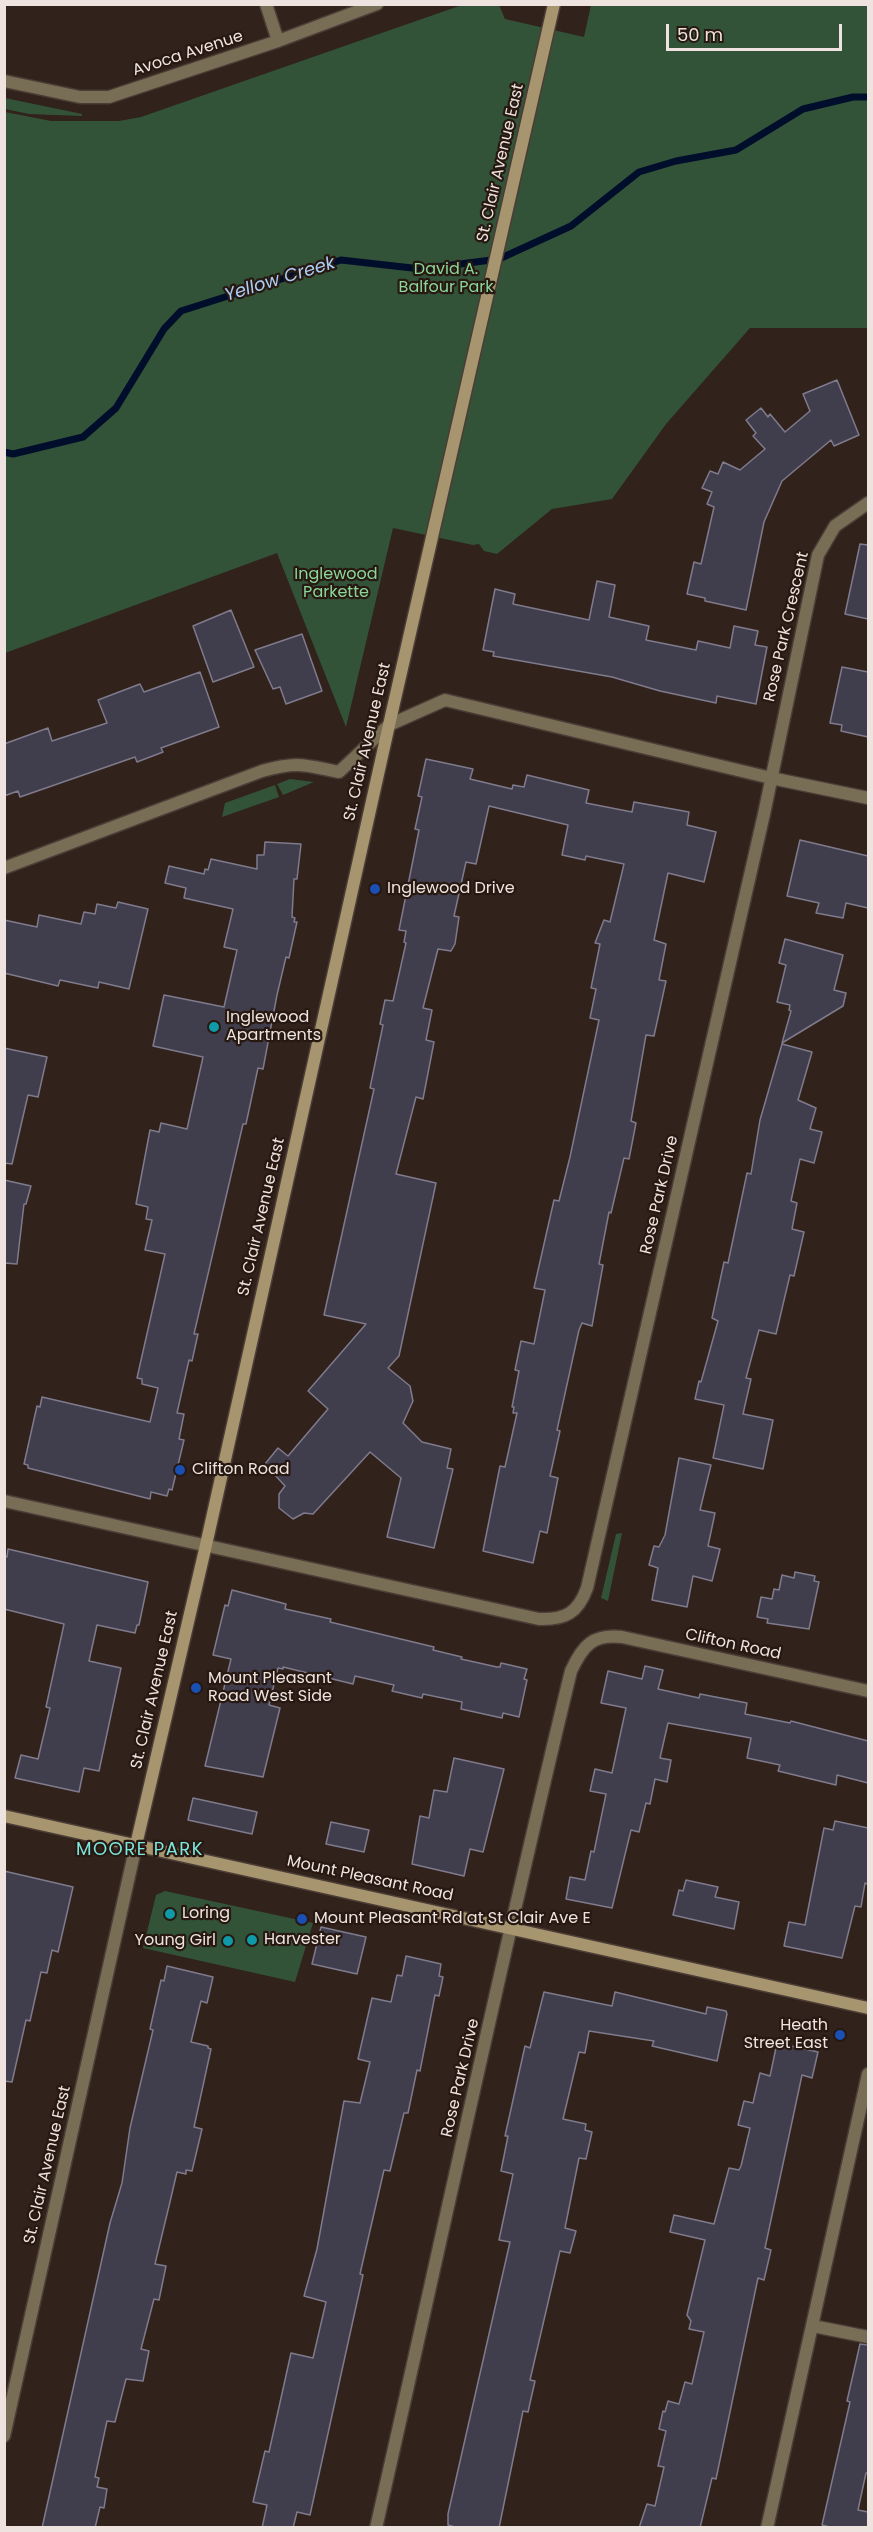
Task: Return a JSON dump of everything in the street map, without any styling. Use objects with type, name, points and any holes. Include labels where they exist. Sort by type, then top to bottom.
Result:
[{"type":"main road","name":"St. Clair Avenue East","points":[[136,1845],[206,1545],[388,725],[554,4]]},
{"type":"main road","name":"Mount Pleasant Road","points":[[4,1816],[868,2008]]},
{"type":"street","points":[[266,4],[278,41]]},
{"type":"street","name":"Avoca Avenue","points":[[4,81],[80,97],[109,97],[278,41],[377,4]]},
{"type":"street","name":"Rose Park Crescent","points":[[771,778],[818,555],[835,526],[868,503]]},
{"type":"street","points":[[4,868],[286,764],[307,764],[339,772],[388,725],[445,700],[771,778],[868,798]]},
{"type":"street","name":"Rose Park Drive","points":[[206,1545],[539,1619],[556,1620],[569,1614],[583,1599],[771,778]]},
{"type":"street","points":[[4,1501],[206,1545]]},
{"type":"street","name":"Clifton Road","points":[[591,1641],[609,1635],[622,1637],[868,1691]]},
{"type":"street","name":"Rose Park Drive","points":[[376,2528],[500,1982],[510,1927],[571,1671],[579,1654],[591,1641]]},
{"type":"street","name":"St. Clair Avenue East","points":[[4,2436],[136,1845]]},
{"type":"street","points":[[767,2528],[868,2074]]},
{"type":"street","points":[[813,2326],[868,2337]]},
{"type":"green space","name":"David A. Balfour Park","points":[[462,5],[499,5],[505,19],[584,37],[591,5],[868,5],[868,328],[750,328],[666,424],[612,499],[552,509],[497,554],[484,551],[479,544],[473,545],[393,528],[346,727],[277,553],[5,653],[5,112],[51,121],[119,121],[141,117]]},
{"type":"green space","points":[[5,98],[82,114],[82,116],[29,114],[5,109]]},
{"type":"green space","points":[[290,779],[314,782],[283,795],[277,784]]},
{"type":"green space","points":[[275,785],[279,797],[222,817],[225,803]]},
{"type":"green space","points":[[622,1533],[608,1601],[601,1598],[616,1534]]},
{"type":"green space","points":[[165,1891],[313,1923],[295,1982],[143,1948],[156,1895]]},
{"type":"building","points":[[837,380],[859,435],[834,446],[831,440],[782,481],[764,522],[746,610],[705,601],[705,598],[687,594],[694,562],[701,564],[714,507],[707,504],[712,492],[702,488],[710,471],[718,474],[723,462],[740,470],[765,449],[753,436],[756,433],[746,420],[761,408],[768,417],[770,414],[785,432],[810,411],[803,394]]},
{"type":"building","points":[[860,544],[868,545],[868,619],[845,614]]},
{"type":"building","points":[[597,581],[615,585],[609,617],[649,626],[646,640],[696,650],[698,641],[730,648],[734,626],[758,631],[755,645],[767,647],[756,704],[717,696],[716,703],[660,691],[612,677],[493,656],[494,652],[483,650],[495,589],[515,594],[513,604],[589,620]]},
{"type":"building","points":[[231,610],[254,667],[213,682],[193,626]]},
{"type":"building","points":[[302,634],[322,691],[286,704],[280,687],[273,689],[255,650]]},
{"type":"building","points":[[842,667],[868,672],[868,737],[841,731],[842,725],[830,723]]},
{"type":"building","points":[[200,672],[219,727],[161,748],[163,752],[137,762],[135,757],[20,797],[18,791],[4,796],[4,744],[48,728],[52,741],[107,723],[98,700],[140,684],[144,692]]},
{"type":"building","points":[[426,759],[473,769],[470,779],[512,789],[513,785],[524,787],[527,775],[589,790],[586,803],[632,812],[634,802],[689,812],[687,825],[716,832],[704,882],[668,873],[654,940],[666,944],[659,980],[666,981],[654,1036],[646,1035],[631,1121],[636,1123],[629,1159],[624,1158],[611,1213],[609,1212],[599,1264],[603,1265],[592,1326],[582,1323],[579,1330],[557,1430],[560,1431],[550,1476],[558,1478],[547,1533],[540,1531],[533,1563],[483,1551],[500,1466],[505,1467],[517,1413],[513,1413],[514,1407],[512,1407],[519,1371],[515,1370],[521,1341],[534,1344],[545,1290],[534,1288],[554,1200],[559,1201],[570,1157],[599,1020],[590,1018],[596,989],[591,988],[600,944],[595,943],[604,920],[610,922],[624,864],[586,856],[585,860],[562,855],[568,825],[489,806],[476,864],[466,862],[454,916],[459,917],[455,944],[451,951],[438,949],[423,1008],[432,1010],[426,1040],[434,1042],[423,1099],[416,1097],[396,1174],[436,1183],[399,1356],[388,1368],[410,1386],[413,1401],[403,1423],[422,1442],[451,1449],[447,1468],[453,1469],[434,1548],[387,1537],[401,1478],[370,1452],[313,1514],[304,1513],[293,1519],[279,1508],[279,1494],[285,1486],[265,1464],[278,1448],[288,1456],[328,1409],[308,1391],[366,1324],[324,1315],[374,1089],[370,1088],[383,1025],[380,1024],[385,1000],[393,1001],[406,943],[404,942],[406,931],[399,930],[419,830],[415,829],[422,797],[418,796]]},
{"type":"building","points":[[800,840],[868,856],[868,908],[846,903],[843,918],[816,913],[819,903],[787,896]]},
{"type":"building","points":[[265,842],[301,844],[297,879],[294,879],[292,917],[295,918],[294,922],[297,922],[277,995],[263,1069],[258,1068],[246,1124],[243,1124],[194,1334],[198,1334],[192,1361],[189,1360],[177,1413],[184,1414],[179,1439],[184,1440],[172,1490],[169,1489],[167,1496],[151,1492],[150,1499],[28,1468],[28,1465],[24,1464],[37,1406],[40,1407],[42,1397],[150,1422],[158,1388],[142,1384],[142,1379],[137,1378],[165,1254],[145,1250],[152,1220],[146,1219],[148,1207],[136,1204],[150,1130],[159,1132],[161,1123],[187,1129],[203,1057],[153,1046],[164,995],[224,1007],[237,950],[224,947],[233,909],[184,898],[186,888],[165,883],[169,866],[204,874],[205,869],[208,870],[211,859],[257,869],[257,855],[264,855]]},
{"type":"building","points":[[118,902],[148,909],[129,989],[99,982],[98,988],[60,980],[58,986],[4,973],[4,920],[37,927],[39,915],[81,924],[84,912],[95,914],[97,904],[116,908]]},
{"type":"building","points":[[785,939],[843,955],[834,990],[846,993],[843,1006],[782,1043],[791,1011],[789,1010],[790,1005],[777,1002],[786,965],[779,963]]},
{"type":"building","points":[[782,1044],[812,1052],[798,1100],[816,1108],[810,1129],[822,1132],[814,1163],[800,1159],[791,1201],[797,1203],[792,1229],[804,1232],[794,1276],[790,1275],[776,1334],[759,1330],[746,1378],[751,1379],[743,1414],[773,1420],[763,1469],[713,1458],[724,1405],[695,1399],[718,1321],[712,1318],[724,1262],[728,1263],[747,1173],[751,1174],[760,1120]]},
{"type":"building","points":[[4,1048],[47,1057],[38,1097],[28,1095],[12,1164],[4,1163]]},
{"type":"building","points":[[4,1180],[31,1186],[26,1204],[24,1204],[17,1264],[4,1263]]},
{"type":"building","points":[[679,1458],[711,1465],[700,1510],[715,1513],[708,1546],[720,1549],[712,1581],[693,1576],[687,1607],[652,1600],[658,1568],[649,1565],[654,1546],[659,1547],[665,1535]]},
{"type":"building","points":[[8,1549],[148,1582],[139,1625],[135,1633],[97,1625],[89,1661],[121,1668],[99,1771],[84,1768],[79,1792],[15,1778],[21,1755],[38,1759],[50,1708],[46,1707],[64,1624],[4,1609],[4,1556],[7,1557]]},
{"type":"building","points":[[795,1572],[815,1576],[814,1581],[819,1582],[809,1629],[767,1623],[768,1619],[757,1617],[761,1597],[772,1599],[774,1589],[779,1590],[782,1575],[794,1578]]},
{"type":"building","points":[[232,1590],[286,1604],[285,1609],[331,1619],[330,1622],[434,1647],[433,1650],[462,1657],[461,1659],[497,1667],[500,1667],[501,1663],[527,1669],[524,1679],[527,1680],[519,1717],[503,1713],[502,1718],[461,1709],[462,1702],[423,1694],[422,1698],[392,1691],[394,1685],[355,1676],[353,1684],[283,1667],[283,1669],[278,1668],[269,1705],[280,1708],[263,1777],[205,1766],[231,1659],[213,1655],[225,1605],[228,1606]]},
{"type":"building","points":[[645,1666],[663,1670],[658,1689],[699,1698],[700,1694],[747,1703],[745,1714],[790,1723],[791,1721],[868,1741],[868,1783],[837,1775],[836,1785],[778,1771],[780,1765],[747,1758],[751,1738],[668,1723],[660,1758],[671,1760],[667,1782],[655,1779],[650,1804],[646,1803],[639,1832],[631,1830],[612,1908],[566,1899],[570,1877],[585,1880],[591,1851],[594,1852],[606,1794],[590,1791],[595,1769],[612,1773],[626,1708],[601,1703],[608,1671],[642,1679]]},
{"type":"building","points":[[454,1758],[504,1769],[483,1852],[470,1849],[464,1876],[412,1864],[420,1816],[429,1818],[434,1790],[447,1792]]},
{"type":"building","points":[[193,1798],[257,1812],[252,1834],[188,1820]]},
{"type":"building","points":[[835,1821],[868,1828],[868,1884],[865,1883],[861,1907],[855,1906],[842,1958],[784,1946],[789,1922],[805,1925],[824,1828],[833,1830]]},
{"type":"building","points":[[331,1822],[369,1830],[364,1852],[326,1844]]},
{"type":"building","points":[[4,1871],[73,1887],[58,1952],[52,1950],[47,1973],[41,1972],[30,2021],[26,2020],[12,2082],[4,2081]]},
{"type":"building","points":[[686,1880],[718,1887],[715,1897],[739,1902],[734,1929],[673,1915],[679,1890],[683,1891]]},
{"type":"building","points":[[321,1927],[366,1937],[357,1974],[312,1964]]},
{"type":"building","points":[[406,1956],[441,1964],[439,1976],[443,1977],[439,1996],[435,1995],[420,2071],[417,2070],[408,2113],[404,2113],[390,2171],[384,2170],[310,2515],[297,2512],[293,2528],[262,2528],[267,2505],[253,2502],[265,2451],[269,2452],[291,2353],[313,2358],[326,2302],[304,2296],[317,2249],[344,2101],[360,2103],[370,2062],[358,2059],[372,1998],[391,2002],[397,1975],[402,1976]]},
{"type":"building","points":[[167,1966],[213,1977],[207,2003],[201,2001],[191,2042],[208,2046],[211,2049],[194,2127],[202,2129],[192,2171],[186,2170],[186,2174],[177,2172],[155,2264],[166,2266],[159,2300],[154,2299],[141,2349],[149,2351],[143,2381],[126,2379],[115,2422],[107,2421],[95,2477],[99,2478],[97,2487],[107,2489],[104,2508],[100,2507],[95,2528],[42,2528],[110,2223],[122,2183],[130,2128],[153,2030],[150,2029],[161,1980],[164,1981]]},
{"type":"building","points":[[544,1992],[612,2006],[615,1992],[706,2014],[707,2007],[726,2011],[727,2014],[717,2061],[652,2046],[654,2041],[589,2031],[585,2053],[579,2052],[563,2119],[586,2124],[585,2130],[592,2132],[586,2159],[579,2158],[565,2228],[576,2231],[570,2253],[560,2251],[530,2380],[535,2381],[528,2412],[523,2411],[499,2528],[458,2528],[448,2525],[448,2514],[510,2242],[499,2240],[513,2174],[501,2171],[508,2136],[505,2136],[525,2046],[530,2048]]},
{"type":"building","points":[[777,2043],[818,2052],[812,2078],[802,2075],[765,2248],[771,2250],[764,2280],[758,2278],[716,2479],[712,2478],[700,2528],[639,2528],[647,2504],[655,2506],[664,2467],[658,2466],[666,2431],[659,2429],[663,2411],[665,2412],[668,2401],[679,2404],[685,2382],[692,2384],[704,2332],[689,2329],[691,2321],[687,2315],[705,2240],[670,2232],[674,2215],[714,2224],[729,2168],[739,2170],[741,2166],[750,2128],[738,2125],[744,2101],[753,2103],[760,2073],[770,2076]]},
{"type":"building","points":[[860,2344],[868,2345],[868,2473],[866,2473],[858,2510],[868,2512],[868,2528],[833,2528],[822,2525],[850,2402],[847,2401]]},
{"type":"waterway","name":"Yellow Creek","points":[[4,452],[13,454],[83,437],[116,408],[164,329],[181,311],[341,260],[421,269],[499,259],[571,226],[639,172],[676,161],[736,150],[803,109],[853,97],[868,97]]},
{"type":"place","name":"Inglewood Drive","points":[[375,889]]},
{"type":"place","name":"Inglewood Apartments","points":[[214,1027]]},
{"type":"place","name":"Clifton Road","points":[[180,1470]]},
{"type":"place","name":"Mount Pleasant Road West Side","points":[[196,1688]]},
{"type":"place","name":"Loring","points":[[170,1914]]},
{"type":"place","name":"Mount Pleasant Rd at St Clair Ave E","points":[[302,1919]]},
{"type":"place","name":"Harvester","points":[[252,1940]]},
{"type":"place","name":"Young Girl","points":[[228,1941]]},
{"type":"place","name":"Heath Street East","points":[[840,2035]]},
{"type":"district","name":"MOORE PARK","points":[[140,1850]]},
{"type":"park label","name":"Inglewood Parkette","points":[[336,584]]}]
